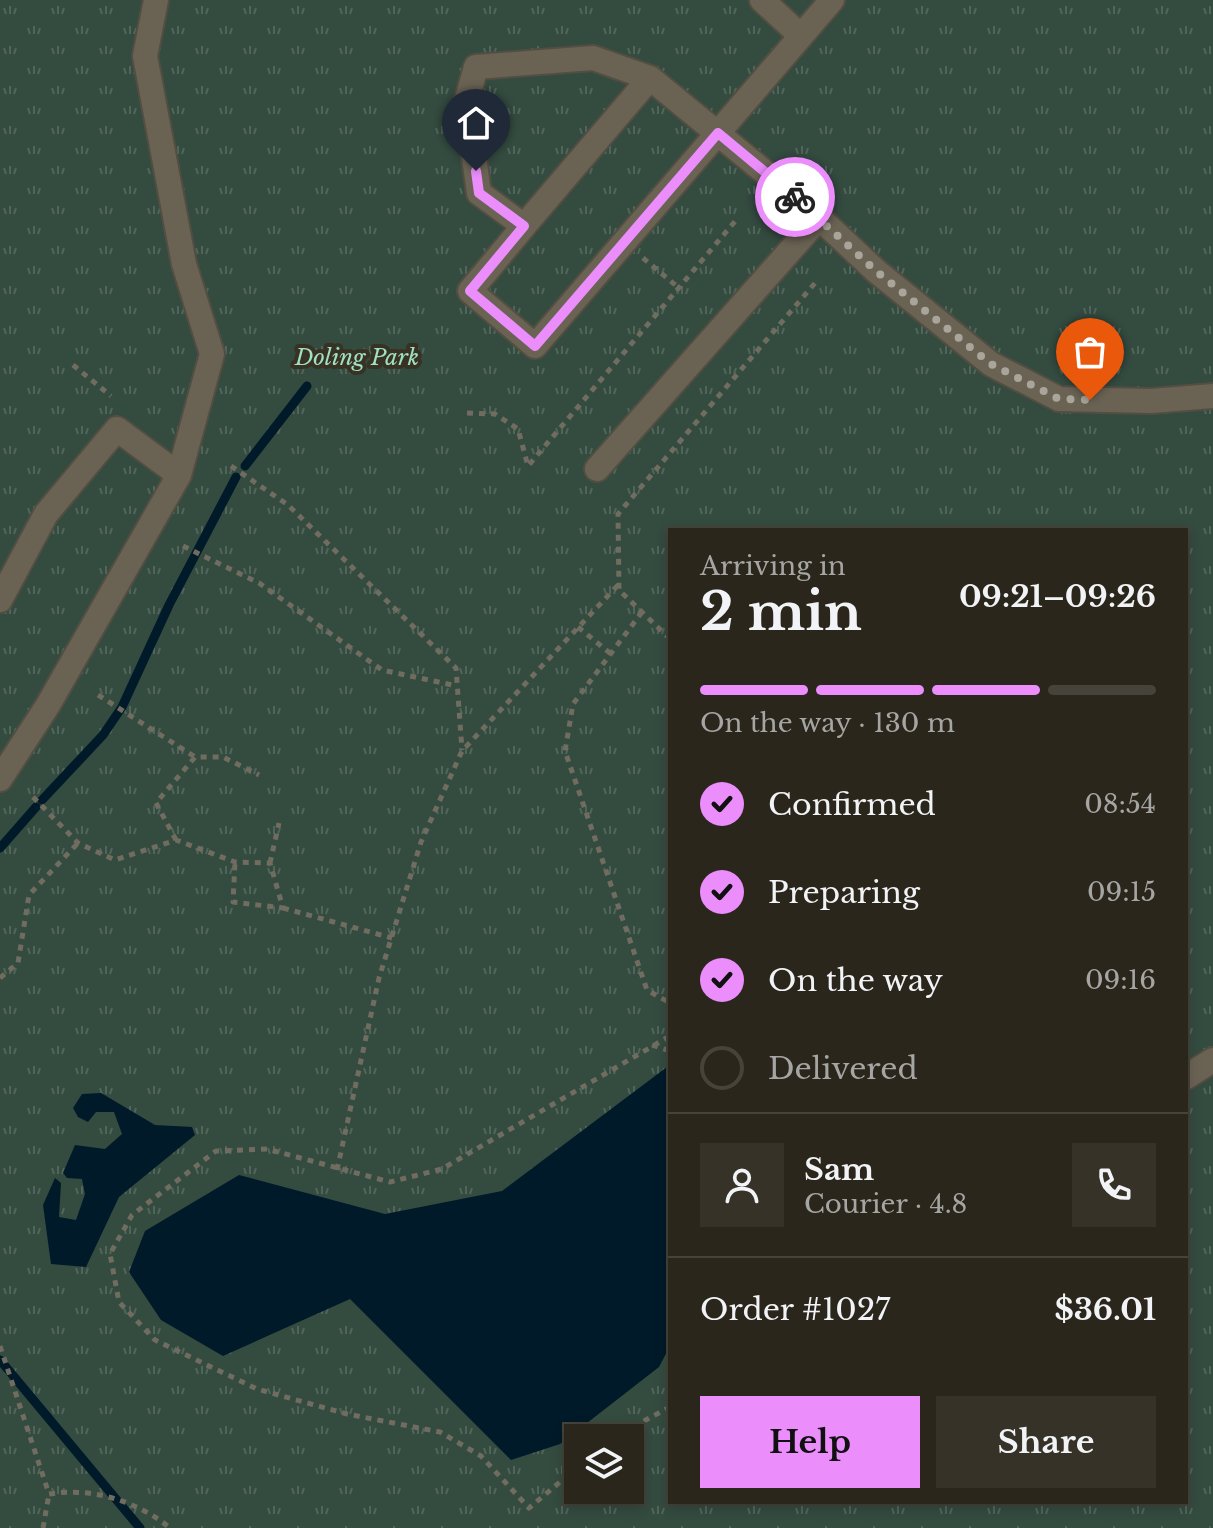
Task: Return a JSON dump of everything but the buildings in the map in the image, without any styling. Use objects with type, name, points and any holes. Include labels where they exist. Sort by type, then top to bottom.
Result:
[{"type":"lane","points":[[0,779],[48,705],[179,475],[212,354],[184,264],[145,56],[156,0]]},
{"type":"lane","points":[[762,0],[801,36]]},
{"type":"lane","points":[[650,78],[470,291],[535,346],[832,0]]},
{"type":"lane","points":[[467,99],[476,67],[593,58],[650,78],[819,218],[876,271],[991,364],[1059,399],[1151,401],[1213,396]]},
{"type":"lane","points":[[473,150],[479,193],[524,226]]},
{"type":"lane","points":[[597,469],[819,218]]},
{"type":"lane","points":[[0,600],[46,514],[117,429],[179,475]]},
{"type":"lane","points":[[1188,1076],[1213,1060]]},
{"type":"path","points":[[467,413],[495,414],[508,420],[518,429],[528,466],[737,219]]},
{"type":"path","points":[[637,253],[679,288]]},
{"type":"path","points":[[668,637],[619,590],[618,514],[815,283]]},
{"type":"path","points":[[73,365],[111,396]]},
{"type":"path","points":[[231,466],[288,505],[456,668],[462,751]]},
{"type":"path","points":[[183,546],[259,583],[382,670],[457,686]]},
{"type":"path","points":[[337,1170],[379,978],[421,842],[462,751],[619,584]]},
{"type":"path","points":[[642,612],[573,704],[565,751],[647,990],[668,1002]]},
{"type":"path","points":[[578,627],[611,654]]},
{"type":"path","points":[[98,695],[195,757],[223,757],[259,775]]},
{"type":"path","points":[[176,840],[156,803],[195,757]]},
{"type":"path","points":[[33,797],[78,843],[115,860],[176,840],[235,862],[270,863]]},
{"type":"path","points":[[279,823],[270,863],[283,908]]},
{"type":"path","points":[[0,978],[18,963],[29,895],[78,843]]},
{"type":"path","points":[[235,862],[233,902],[283,908],[392,938]]},
{"type":"path","points":[[564,1479],[529,1508],[481,1456],[440,1432],[347,1414],[257,1389],[155,1340],[119,1302],[110,1254],[132,1215],[216,1151],[267,1149],[390,1182],[442,1169],[668,1037]]},
{"type":"path","points":[[652,1045],[668,1050]]},
{"type":"path","points":[[0,1346],[49,1494],[43,1528]]},
{"type":"path","points":[[638,1424],[668,1408]]},
{"type":"path","points":[[49,1494],[74,1490],[139,1505],[170,1528]]},
{"type":"green space","name":"Doling Park","points":[[0,0],[1213,0],[1213,1528],[0,1528]]},
{"type":"water","points":[[667,1067],[668,1350],[659,1367],[586,1424],[564,1424],[564,1441],[560,1444],[511,1460],[350,1299],[223,1356],[161,1320],[129,1272],[145,1231],[239,1175],[385,1214],[502,1191]]},
{"type":"water","points":[[101,1093],[155,1125],[192,1127],[195,1135],[119,1197],[86,1267],[51,1264],[43,1205],[55,1178],[61,1183],[59,1217],[76,1220],[85,1194],[82,1179],[67,1178],[63,1173],[75,1145],[105,1149],[122,1134],[114,1112],[96,1112],[88,1122],[78,1117],[73,1108],[82,1094]]},
{"type":"waterway","points":[[245,466],[307,386]]},
{"type":"waterway","points":[[42,800],[103,735],[122,707],[169,605],[236,477]]},
{"type":"waterway","points":[[0,848],[36,807]]},
{"type":"waterway","points":[[0,1360],[140,1528]]},
{"type":"tunnel","points":[[467,99],[473,150]]},
{"type":"way so far","points":[[795,197],[876,271],[991,364],[1059,399],[1090,400]]},
{"type":"route","points":[[476,171],[479,193],[524,226],[470,291],[535,346],[718,133],[795,197]]}]
